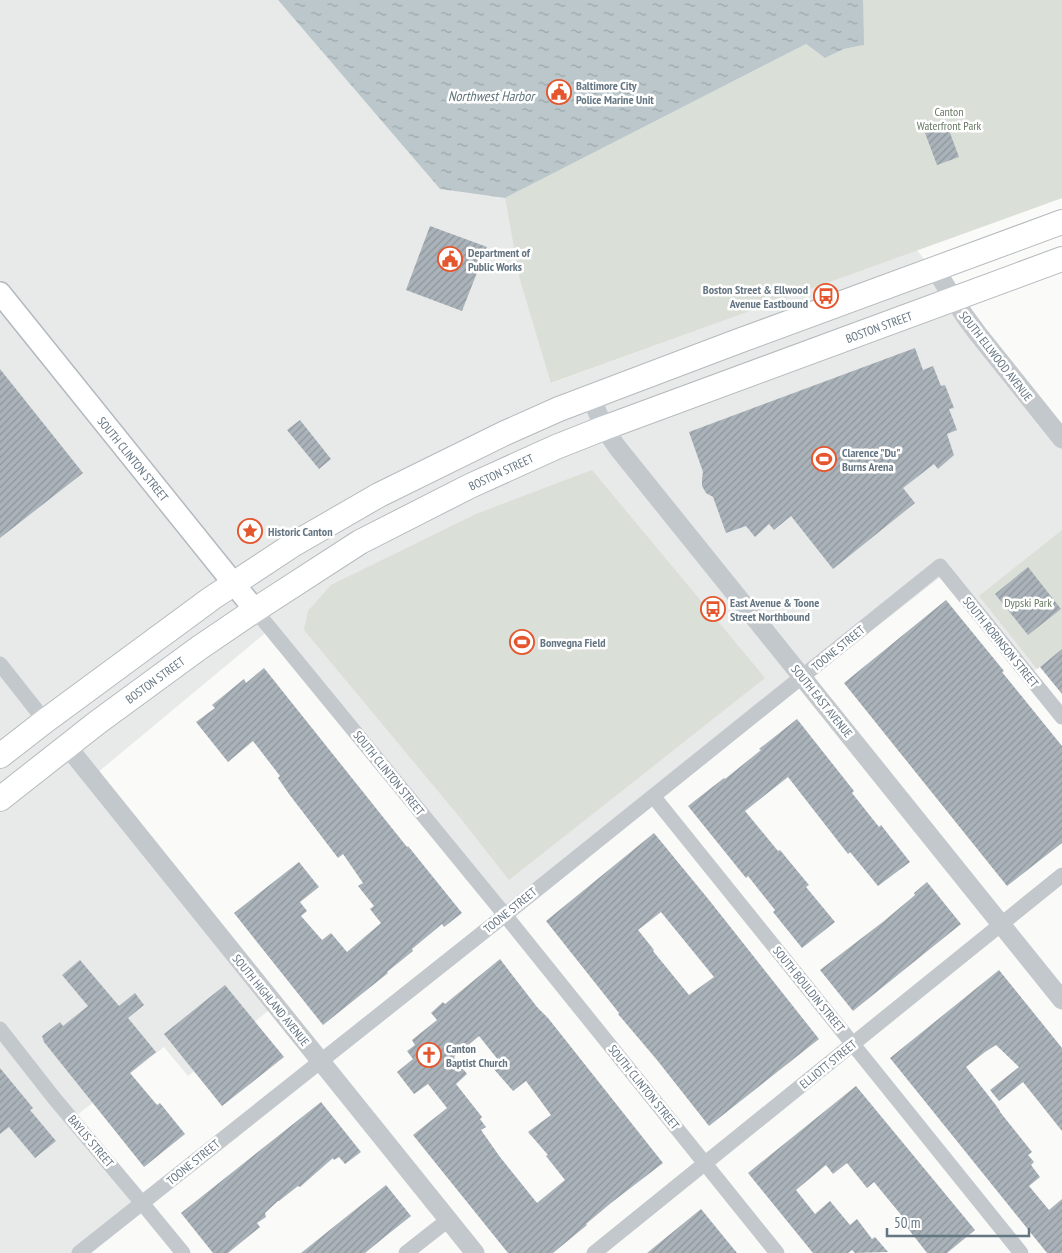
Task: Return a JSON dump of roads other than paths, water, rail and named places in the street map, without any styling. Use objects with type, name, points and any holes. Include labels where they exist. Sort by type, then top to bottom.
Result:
[{"type":"main road","points":[[0,756],[45,720],[204,604],[294,544],[379,494],[505,433],[591,397],[1062,222]]},
{"type":"main road","name":"BOSTON STREET","points":[[0,799],[98,722],[254,610],[360,542],[470,486],[556,447],[604,428],[1062,259]]},
{"type":"main road","name":"SOUTH CLINTON STREET","points":[[0,293],[254,610]]},
{"type":"street","name":"SOUTH ELLWOOD AVENUE","points":[[935,269],[978,334],[1062,439]]},
{"type":"street","name":"SOUTH EAST AVENUE","points":[[591,397],[604,428],[617,447],[1062,1000]]},
{"type":"street","name":"TOONE STREET","points":[[79,1253],[940,566]]},
{"type":"street","name":"SOUTH ROBINSON STREET","points":[[940,566],[1062,718]]},
{"type":"street","name":"SOUTH CLINTON STREET","points":[[254,610],[505,915],[777,1253]]},
{"type":"street","points":[[0,664],[45,720]]},
{"type":"street","name":"SOUTH HIGHLAND AVENUE","points":[[67,746],[475,1253]]},
{"type":"street","name":"SOUTH BOULDIN STREET","points":[[653,796],[1021,1253]]},
{"type":"street","name":"ELLIOTT STREET","points":[[594,1253],[1062,875]]},
{"type":"street","name":"BAYLIS STREET","points":[[0,1029],[54,1098],[183,1253]]},
{"type":"street","points":[[406,1253],[448,1220]]},
{"type":"water","name":"Northwest Harbor","points":[[278,0],[863,0],[864,45],[844,49],[825,58],[806,44],[505,198],[440,189]]},
{"type":"place","name":"Baltimore City Police Marine Unit","points":[[559,92]]},
{"type":"place","name":"Department of Public Works","points":[[450,259]]},
{"type":"place","name":"Boston Street & Ellwood Avenue Eastbound","points":[[826,296]]},
{"type":"place","name":"Clarence \"Du\" Burns Arena","points":[[824,459]]},
{"type":"place","name":"Historic Canton","points":[[250,531]]},
{"type":"place","name":"East Avenue & Toone Street Northbound","points":[[713,609]]},
{"type":"place","name":"Bonvegna Field","points":[[522,642]]},
{"type":"place","name":"Canton Baptist Church","points":[[429,1055]]},
{"type":"park label","name":"Canton Waterfront Park","points":[[949,118]]},
{"type":"park label","name":"Dypski Park","points":[[1028,602]]}]
